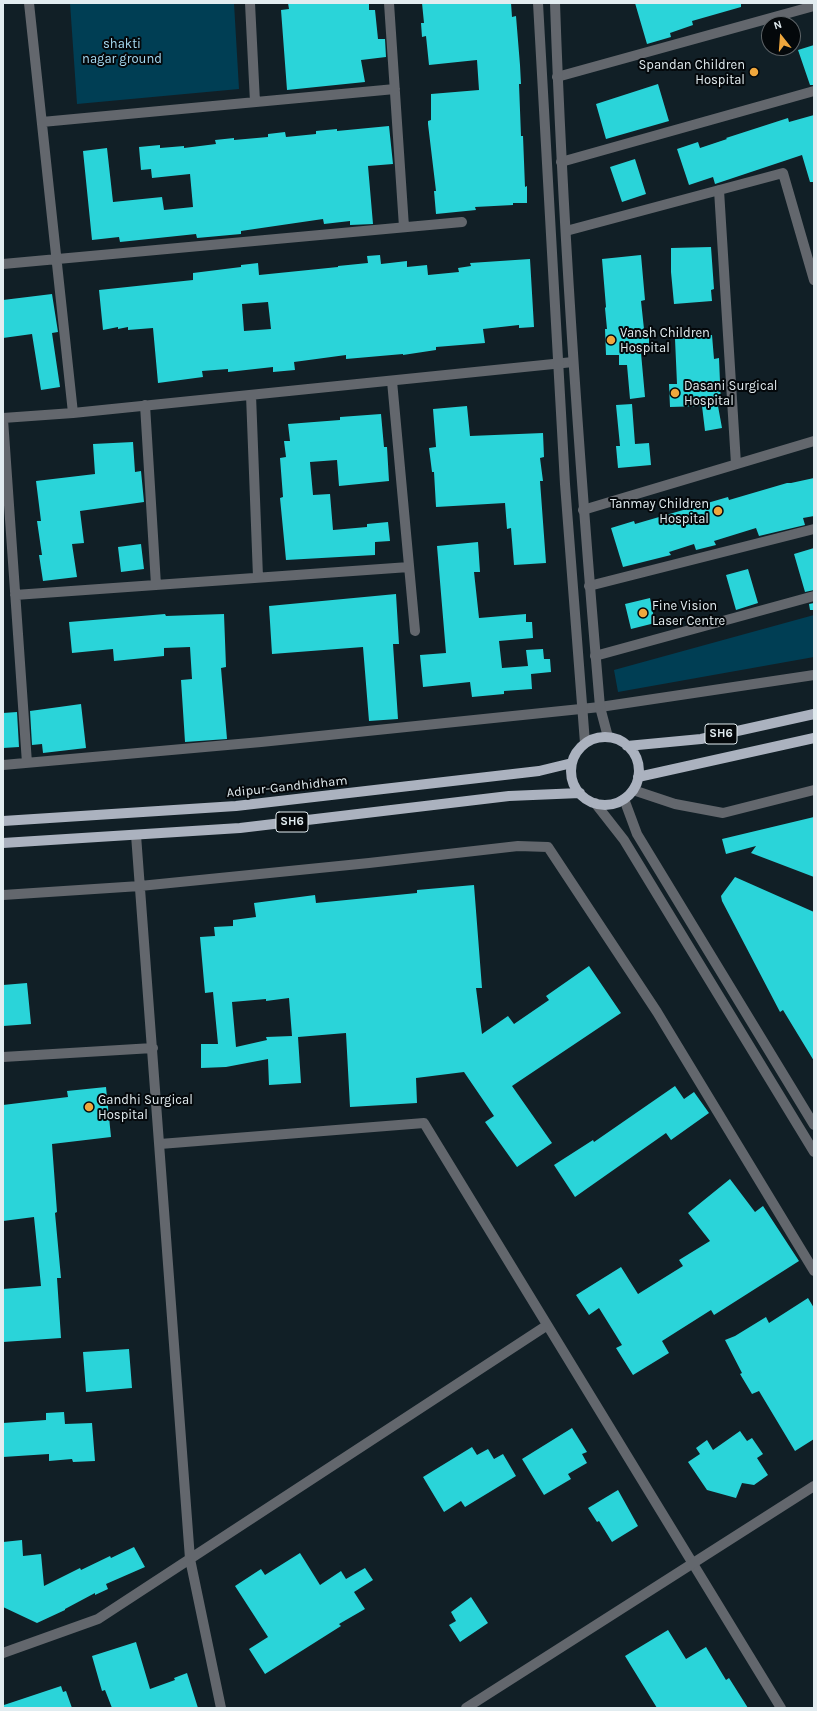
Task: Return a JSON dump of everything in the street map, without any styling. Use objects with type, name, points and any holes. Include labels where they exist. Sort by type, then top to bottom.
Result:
[{"type":"main road","name":"SH6","points":[[627,746],[701,739],[814,714]]},
{"type":"main road","points":[[608,737],[627,746],[634,753],[638,765],[638,777],[633,790],[624,799],[611,804],[595,803],[585,799],[575,788],[571,777],[572,762],[576,752],[585,743],[598,738],[608,737]]},
{"type":"main road","name":"SH6","points":[[638,777],[814,738]]},
{"type":"main road","name":"Adipur-Gandhidham","points":[[3,821],[236,806],[538,771],[572,762]]},
{"type":"main road","name":"SH6","points":[[3,843],[240,828],[509,796],[580,793]]},
{"type":"street","points":[[29,3],[73,413]]},
{"type":"street","points":[[250,3],[255,102]]},
{"type":"street","points":[[389,3],[404,227]]},
{"type":"street","points":[[538,3],[565,484],[585,743]]},
{"type":"street","points":[[554,3],[557,77],[583,510],[600,707],[608,737]]},
{"type":"street","points":[[557,77],[814,6]]},
{"type":"street","points":[[42,122],[395,88]]},
{"type":"street","points":[[562,162],[814,91]]},
{"type":"street","points":[[566,231],[783,173],[814,280]]},
{"type":"street","points":[[719,190],[736,464]]},
{"type":"street","points":[[3,264],[462,222]]},
{"type":"street","points":[[26,763],[3,418],[73,413],[574,362]]},
{"type":"street","points":[[392,380],[415,631]]},
{"type":"street","points":[[251,395],[258,577]]},
{"type":"street","points":[[145,405],[156,585]]},
{"type":"street","points":[[583,510],[814,441]]},
{"type":"street","points":[[589,586],[814,529]]},
{"type":"street","points":[[15,595],[409,567]]},
{"type":"street","points":[[595,656],[814,596]]},
{"type":"street","points":[[3,765],[261,742],[583,709],[814,675]]},
{"type":"street","points":[[633,790],[675,804],[722,813],[814,790]]},
{"type":"street","points":[[624,799],[637,834],[814,1125]]},
{"type":"street","points":[[595,803],[624,840],[814,1152]]},
{"type":"street","points":[[136,835],[190,1559],[221,1708]]},
{"type":"street","points":[[3,895],[140,886],[369,863],[518,846],[548,847],[657,1012],[814,1271]]},
{"type":"street","points":[[3,1057],[153,1048]]},
{"type":"street","points":[[160,1144],[424,1123],[546,1326],[781,1708]]},
{"type":"street","points":[[3,1653],[98,1619],[546,1326]]},
{"type":"street","points":[[466,1708],[814,1486]]},
{"type":"green space","name":"shakti nagar ground","points":[[70,3],[234,3],[239,89],[77,104]]},
{"type":"green space","points":[[814,615],[814,657],[618,692],[614,670]]},
{"type":"building","points":[[288,3],[369,3],[369,10],[375,10],[378,39],[385,39],[386,57],[361,60],[365,82],[287,90],[281,10],[289,9]]},
{"type":"building","points":[[422,3],[511,3],[512,17],[516,16],[520,65],[521,84],[519,84],[521,136],[523,136],[527,203],[475,207],[476,210],[436,214],[434,191],[436,191],[428,124],[428,121],[431,120],[431,94],[479,90],[477,60],[429,65],[426,36],[422,37],[421,23],[424,23]]},
{"type":"building","points":[[635,3],[741,3],[741,7],[692,21],[693,25],[670,33],[671,37],[647,44]]},
{"type":"building","points":[[814,45],[814,85],[810,85],[800,56],[801,49]]},
{"type":"building","points":[[658,84],[669,121],[606,139],[596,104]]},
{"type":"building","points":[[814,115],[814,182],[810,182],[802,155],[715,184],[713,177],[689,185],[677,149],[698,142],[700,148],[788,118],[789,122]]},
{"type":"building","points":[[389,126],[393,164],[368,166],[373,224],[350,225],[350,221],[324,224],[323,219],[241,231],[241,234],[197,238],[196,234],[120,242],[119,237],[92,240],[83,151],[107,148],[113,202],[162,197],[164,210],[193,207],[190,174],[152,178],[151,169],[141,170],[139,147],[160,145],[160,148],[184,146],[184,148],[216,144],[215,140],[268,137],[268,134],[285,132],[286,137],[316,134],[316,131],[337,129],[337,131]]},
{"type":"building","points":[[635,159],[646,194],[622,202],[610,167]]},
{"type":"building","points":[[711,247],[714,289],[711,290],[712,301],[674,304],[671,272],[671,248]]},
{"type":"building","points":[[380,255],[381,264],[407,261],[407,267],[427,265],[428,275],[459,272],[458,268],[471,266],[470,263],[530,259],[534,327],[519,328],[519,325],[483,329],[485,343],[436,347],[436,350],[403,355],[346,359],[346,355],[294,362],[295,370],[273,372],[273,367],[228,372],[228,369],[202,371],[203,377],[158,383],[153,328],[128,330],[128,327],[118,329],[118,327],[103,330],[99,290],[193,280],[193,273],[241,267],[241,265],[258,263],[259,275],[338,267],[368,263],[367,256]],"holes":[[[268,302],[271,329],[244,331],[242,304]]]},
{"type":"building","points":[[641,255],[645,300],[641,301],[644,329],[649,329],[649,348],[643,348],[643,353],[641,353],[645,397],[630,399],[627,365],[619,365],[619,355],[606,355],[605,329],[607,329],[602,259]]},
{"type":"building","points":[[52,294],[58,332],[52,333],[60,387],[41,390],[32,334],[3,338],[3,300]]},
{"type":"building","points":[[712,335],[714,359],[719,358],[721,406],[718,406],[722,428],[705,431],[702,406],[670,407],[669,384],[677,384],[675,339]]},
{"type":"building","points":[[632,404],[635,444],[649,443],[651,465],[618,468],[616,446],[620,446],[616,405]]},
{"type":"building","points":[[467,406],[470,436],[543,433],[544,457],[540,458],[543,481],[540,481],[546,563],[514,565],[511,528],[507,529],[505,503],[436,507],[434,472],[432,472],[429,448],[436,447],[433,409]]},
{"type":"building","points":[[381,414],[384,447],[387,447],[389,481],[339,486],[337,460],[310,462],[313,495],[330,494],[333,530],[367,527],[367,524],[388,522],[390,541],[375,542],[375,555],[286,560],[280,498],[283,497],[280,458],[286,457],[284,441],[290,441],[288,424],[340,420],[340,417]]},
{"type":"building","points":[[133,442],[135,472],[141,471],[144,502],[80,511],[84,543],[72,544],[77,577],[43,581],[39,555],[42,555],[37,521],[41,521],[36,481],[95,474],[93,444]]},
{"type":"building","points":[[814,478],[814,516],[803,518],[805,525],[759,536],[756,528],[714,541],[716,545],[696,550],[694,544],[669,552],[671,555],[623,567],[611,528],[634,521],[635,524],[728,497],[729,500],[787,483]]},
{"type":"building","points":[[478,542],[480,572],[474,572],[479,618],[526,614],[526,622],[532,622],[533,638],[499,641],[502,668],[528,666],[526,650],[543,649],[544,659],[550,659],[551,672],[531,674],[532,689],[504,691],[504,694],[472,697],[470,682],[423,687],[420,655],[446,653],[437,546]]},
{"type":"building","points":[[141,544],[144,569],[121,572],[118,547]]},
{"type":"building","points":[[814,548],[814,590],[805,592],[794,554]]},
{"type":"building","points":[[748,569],[758,603],[736,610],[726,575]]},
{"type":"building","points":[[396,594],[399,644],[393,644],[398,719],[369,721],[363,647],[272,654],[269,606]]},
{"type":"building","points":[[650,598],[655,623],[631,629],[625,604]]},
{"type":"building","points":[[814,603],[814,610],[810,610],[809,604]]},
{"type":"building","points":[[165,614],[166,616],[224,614],[226,667],[221,668],[227,739],[185,742],[181,680],[192,679],[190,647],[164,648],[164,656],[114,661],[113,649],[72,653],[69,622]]},
{"type":"building","points":[[81,704],[86,748],[43,753],[42,744],[32,745],[30,711]]},
{"type":"building","points":[[17,712],[19,747],[3,748],[3,713]]},
{"type":"building","points":[[814,817],[814,877],[751,853],[756,846],[726,854],[722,839]]},
{"type":"building","points":[[735,877],[814,912],[814,1061],[783,1010],[780,1012],[722,901],[721,896]]},
{"type":"building","points":[[474,885],[482,988],[476,988],[482,1034],[508,1016],[514,1024],[549,1000],[546,996],[589,966],[621,1013],[512,1086],[552,1143],[517,1167],[485,1122],[494,1116],[464,1072],[416,1078],[417,1103],[350,1107],[346,1033],[298,1037],[301,1083],[269,1085],[268,1059],[226,1067],[201,1068],[201,1044],[218,1044],[213,992],[205,993],[200,937],[215,936],[214,927],[233,926],[233,920],[256,917],[254,903],[315,895],[316,903],[417,893],[417,890]],"holes":[[[289,998],[292,1036],[266,1037],[267,1040],[236,1047],[232,1002],[266,999],[266,1001]]]},
{"type":"building","points":[[27,983],[31,1024],[3,1026],[3,985]]},
{"type":"building","points":[[675,1086],[684,1099],[694,1092],[709,1113],[671,1140],[666,1133],[575,1197],[554,1165],[593,1140],[594,1142]]},
{"type":"building","points":[[106,1087],[111,1137],[52,1144],[57,1212],[55,1213],[61,1278],[57,1278],[61,1338],[3,1342],[3,1289],[41,1286],[34,1217],[3,1221],[3,1105],[68,1097],[67,1091]]},
{"type":"building","points":[[730,1179],[755,1212],[763,1206],[799,1261],[714,1315],[711,1310],[662,1341],[669,1353],[633,1375],[616,1348],[622,1345],[599,1308],[589,1315],[576,1295],[621,1267],[638,1294],[683,1266],[679,1260],[710,1241],[688,1213]]},
{"type":"building","points":[[808,1298],[814,1308],[814,1439],[795,1451],[759,1391],[752,1394],[740,1374],[742,1373],[725,1340],[735,1336],[766,1317],[769,1323]]},
{"type":"building","points":[[129,1349],[132,1388],[86,1392],[83,1352]]},
{"type":"building","points":[[64,1412],[65,1424],[92,1423],[95,1461],[73,1462],[72,1459],[49,1461],[49,1454],[3,1457],[3,1423],[46,1420],[46,1413]]},
{"type":"building","points":[[572,1428],[587,1452],[582,1454],[587,1463],[568,1474],[571,1479],[544,1495],[522,1459]]},
{"type":"building","points":[[740,1431],[747,1441],[752,1438],[763,1454],[757,1458],[768,1475],[754,1485],[742,1483],[736,1498],[707,1490],[688,1462],[700,1454],[696,1448],[707,1440],[713,1450]]},
{"type":"building","points":[[472,1447],[477,1455],[488,1449],[494,1459],[503,1454],[516,1476],[465,1507],[461,1501],[444,1512],[423,1477]]},
{"type":"building","points":[[618,1490],[638,1526],[612,1542],[599,1521],[597,1522],[588,1508]]},
{"type":"building","points":[[22,1540],[23,1556],[41,1554],[44,1586],[80,1568],[81,1570],[110,1556],[111,1558],[134,1547],[145,1567],[106,1584],[108,1589],[95,1595],[95,1593],[65,1610],[37,1623],[3,1607],[3,1542]]},
{"type":"building","points":[[300,1553],[320,1585],[341,1571],[346,1579],[365,1568],[373,1580],[354,1592],[365,1609],[339,1624],[341,1626],[265,1674],[249,1649],[268,1637],[235,1586],[261,1569],[265,1575]]},
{"type":"building","points":[[471,1597],[488,1623],[460,1642],[449,1625],[456,1621],[451,1612]]},
{"type":"building","points":[[668,1630],[686,1659],[706,1647],[726,1680],[729,1678],[748,1708],[657,1708],[625,1656]]},
{"type":"building","points":[[136,1642],[150,1689],[175,1680],[174,1678],[187,1673],[198,1708],[112,1708],[105,1690],[102,1691],[92,1656]]},
{"type":"building","points":[[61,1686],[63,1692],[66,1691],[72,1708],[4,1708],[4,1705]]},
{"type":"place","name":"Spandan Children Hospital","points":[[754,72]]},
{"type":"place","name":"Vansh Children Hospital","points":[[611,340]]},
{"type":"place","name":"Dasani Surgical Hospital","points":[[675,393]]},
{"type":"place","name":"Tanmay Children Hospital","points":[[718,511]]},
{"type":"place","name":"Fine Vision Laser Centre","points":[[643,613]]},
{"type":"place","name":"Gandhi Surgical Hospital","points":[[89,1107]]}]
